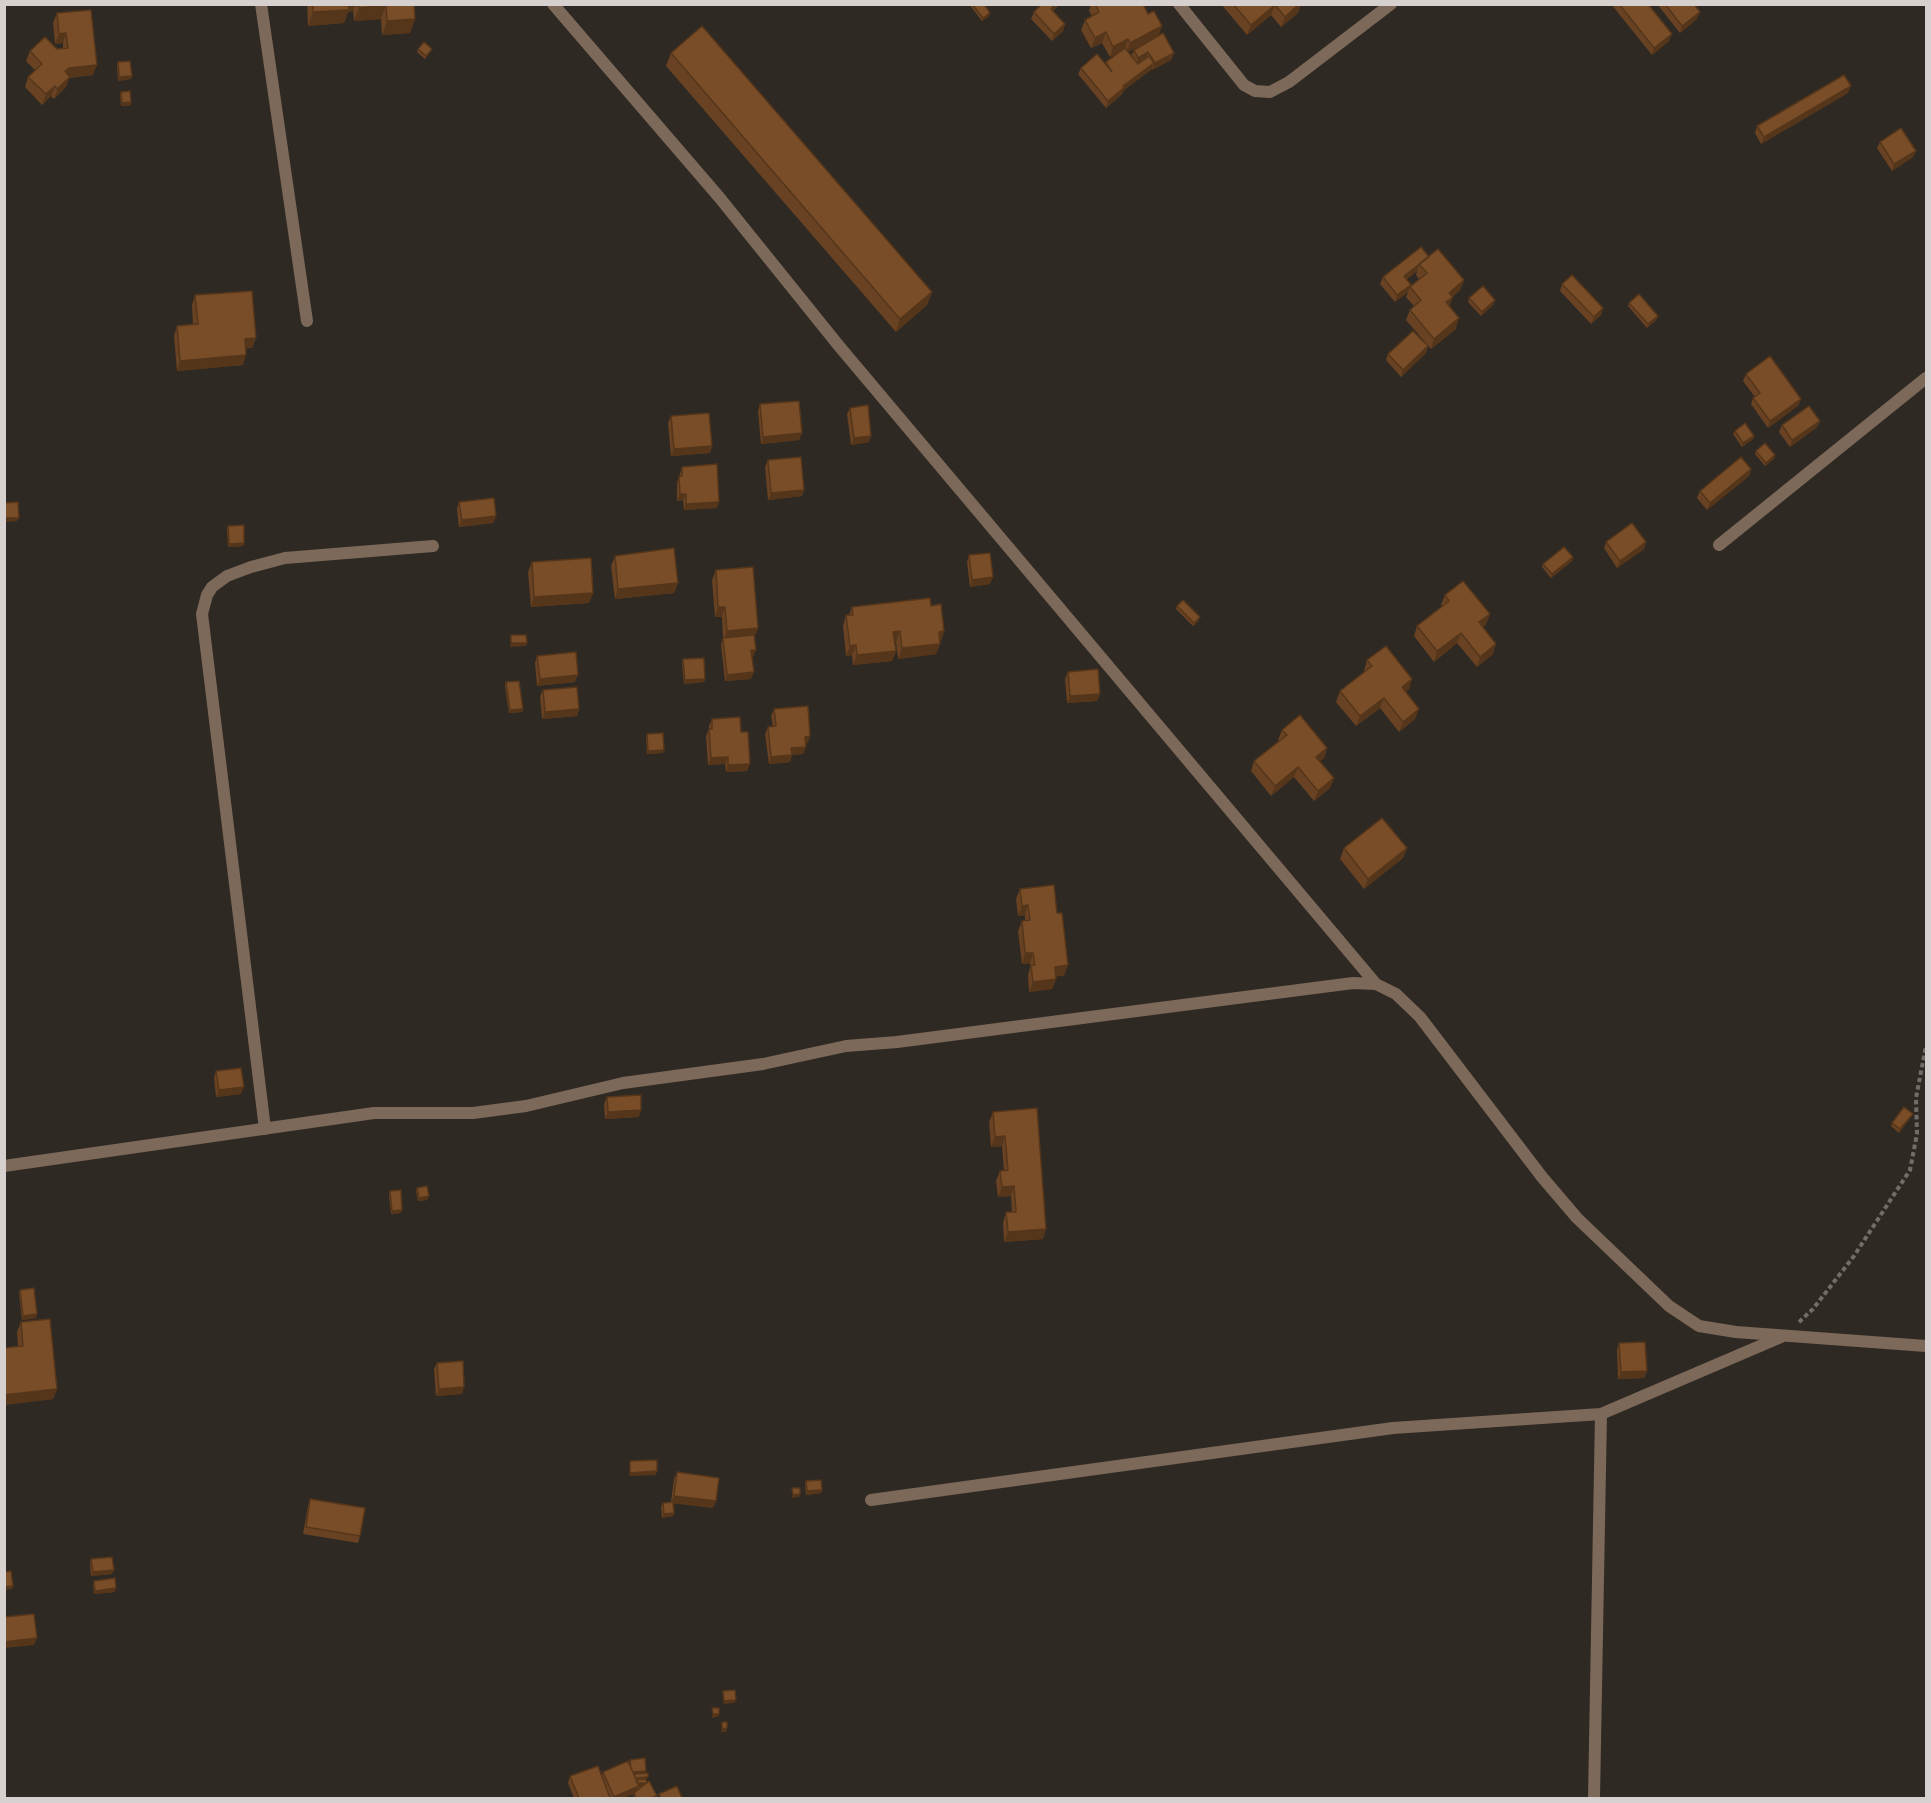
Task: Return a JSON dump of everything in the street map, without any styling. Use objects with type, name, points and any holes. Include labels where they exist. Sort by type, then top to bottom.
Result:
[{"type":"street","points":[[261,4],[307,321]]},
{"type":"street","points":[[553,4],[719,197],[838,346],[1376,984],[1396,994],[1420,1017],[1542,1177],[1577,1218],[1669,1306],[1698,1326],[1736,1332],[1926,1346]]},
{"type":"street","points":[[1179,4],[1244,85],[1255,91],[1270,92],[1289,82],[1390,4]]},
{"type":"street","points":[[1719,545],[1926,378]]},
{"type":"street","points":[[265,1129],[202,614],[207,596],[212,587],[227,576],[285,558],[433,546]]},
{"type":"street","points":[[4,1166],[374,1113],[473,1113],[526,1106],[623,1083],[752,1066],[846,1046],[897,1042],[1353,983],[1376,984]]},
{"type":"street","points":[[871,1500],[1393,1428],[1601,1414],[1785,1336]]},
{"type":"street","points":[[1594,1798],[1601,1414]]},
{"type":"path","points":[[1785,1336],[1813,1310],[1854,1256],[1910,1170],[1917,1134],[1916,1098],[1926,1046]]},
{"type":"building","points":[[313,4],[348,4],[349,10],[313,12]]},
{"type":"building","points":[[359,4],[414,4],[415,19],[387,21],[386,5],[359,8]]},
{"type":"building","points":[[972,4],[984,4],[990,13],[983,18]]},
{"type":"building","points":[[1042,4],[1055,4],[1051,9],[1065,24],[1054,34],[1034,12]]},
{"type":"building","points":[[1095,4],[1143,4],[1148,14],[1154,11],[1162,26],[1130,43],[1128,39],[1113,47],[1106,32],[1095,38],[1085,20],[1099,12]]},
{"type":"building","points":[[1233,4],[1299,4],[1285,17],[1275,5],[1251,25]]},
{"type":"building","points":[[1619,4],[1648,4],[1672,34],[1654,48]]},
{"type":"building","points":[[1665,4],[1694,4],[1700,12],[1682,26]]},
{"type":"building","points":[[91,10],[97,65],[69,68],[65,71],[70,77],[57,89],[55,86],[46,94],[28,77],[42,64],[30,51],[45,37],[57,49],[68,48],[66,33],[59,34],[57,13]]},
{"type":"building","points":[[702,26],[932,292],[900,319],[671,53]]},
{"type":"building","points":[[1163,33],[1174,53],[1155,63],[1148,52],[1138,58],[1134,50]]},
{"type":"building","points":[[424,42],[432,49],[426,56],[418,49]]},
{"type":"building","points":[[1125,48],[1138,64],[1149,56],[1154,63],[1123,86],[1125,87],[1108,101],[1081,68],[1097,54],[1112,72],[1106,62]]},
{"type":"building","points":[[130,61],[132,76],[119,77],[118,62]]},
{"type":"building","points":[[1844,75],[1851,86],[1764,137],[1757,126]]},
{"type":"building","points":[[130,91],[131,102],[122,103],[121,92]]},
{"type":"building","points":[[1901,128],[1916,151],[1894,164],[1880,142]]},
{"type":"building","points":[[1421,247],[1429,257],[1404,276],[1411,285],[1397,295],[1383,277]]},
{"type":"building","points":[[1438,249],[1464,280],[1449,293],[1453,297],[1446,302],[1459,318],[1434,339],[1410,310],[1421,300],[1410,287],[1427,273],[1419,264]]},
{"type":"building","points":[[1572,275],[1603,308],[1594,317],[1562,284]]},
{"type":"building","points":[[1483,286],[1495,300],[1482,312],[1469,298]]},
{"type":"building","points":[[252,291],[256,338],[245,339],[246,355],[180,361],[177,326],[198,324],[195,295]]},
{"type":"building","points":[[1639,294],[1658,316],[1648,324],[1629,303]]},
{"type":"building","points":[[1413,331],[1428,346],[1403,370],[1388,354]]},
{"type":"building","points":[[1770,356],[1801,399],[1770,421],[1753,398],[1760,393],[1746,374]]},
{"type":"building","points":[[799,401],[802,433],[763,437],[760,404]]},
{"type":"building","points":[[868,405],[871,436],[854,438],[850,408]]},
{"type":"building","points":[[1809,406],[1820,421],[1792,440],[1782,425]]},
{"type":"building","points":[[709,413],[712,446],[674,449],[671,416]]},
{"type":"building","points":[[1745,423],[1754,436],[1743,443],[1735,431]]},
{"type":"building","points":[[1765,443],[1775,455],[1766,463],[1756,451]]},
{"type":"building","points":[[801,457],[804,490],[771,493],[768,460]]},
{"type":"building","points":[[1741,457],[1751,469],[1710,503],[1700,491]]},
{"type":"building","points":[[717,464],[719,502],[686,504],[686,494],[680,494],[679,476],[682,476],[682,467]]},
{"type":"building","points":[[494,498],[496,516],[462,520],[459,502]]},
{"type":"building","points":[[18,502],[19,518],[4,518],[4,503]]},
{"type":"building","points":[[1632,523],[1646,542],[1620,561],[1606,542]]},
{"type":"building","points":[[244,525],[244,543],[229,544],[228,526]]},
{"type":"building","points":[[1564,547],[1573,557],[1552,574],[1543,564]]},
{"type":"building","points":[[674,548],[678,583],[618,589],[615,556]]},
{"type":"building","points":[[990,553],[993,577],[972,580],[969,555]]},
{"type":"building","points":[[591,558],[593,593],[534,597],[532,562]]},
{"type":"building","points":[[753,567],[758,628],[727,631],[725,607],[718,607],[716,570]]},
{"type":"building","points":[[1463,581],[1490,614],[1479,622],[1496,644],[1480,657],[1461,633],[1437,651],[1417,626],[1449,601],[1445,595]]},
{"type":"building","points":[[930,598],[931,606],[941,604],[944,631],[939,632],[940,644],[902,648],[900,631],[893,632],[896,651],[857,655],[856,645],[850,646],[846,615],[853,615],[852,607]]},
{"type":"building","points":[[1183,600],[1200,617],[1194,623],[1177,606]]},
{"type":"building","points":[[511,635],[526,635],[527,643],[511,643]]},
{"type":"building","points":[[754,635],[756,650],[751,650],[754,672],[727,675],[723,638]]},
{"type":"building","points":[[1386,646],[1412,679],[1402,687],[1419,709],[1403,722],[1384,698],[1360,716],[1340,691],[1372,666],[1367,660]]},
{"type":"building","points":[[576,652],[578,675],[540,679],[537,656]]},
{"type":"building","points":[[704,658],[705,679],[685,680],[683,659]]},
{"type":"building","points":[[1098,669],[1100,694],[1070,696],[1068,672]]},
{"type":"building","points":[[519,681],[523,709],[510,710],[506,682]]},
{"type":"building","points":[[577,687],[579,709],[545,712],[543,690]]},
{"type":"building","points":[[808,706],[810,736],[805,737],[806,747],[791,748],[792,755],[771,757],[768,727],[776,726],[774,709]]},
{"type":"building","points":[[1300,715],[1327,748],[1316,757],[1334,778],[1318,791],[1298,767],[1275,786],[1254,761],[1287,735],[1282,730]]},
{"type":"building","points":[[740,717],[741,732],[748,732],[750,764],[728,765],[728,757],[711,758],[709,729],[712,729],[712,719]]},
{"type":"building","points":[[663,733],[664,750],[648,751],[647,734]]},
{"type":"building","points":[[1382,818],[1407,848],[1368,879],[1344,848]]},
{"type":"building","points":[[1054,885],[1057,913],[1062,913],[1068,965],[1055,967],[1056,979],[1033,982],[1031,965],[1035,965],[1033,953],[1025,953],[1022,921],[1030,920],[1028,905],[1022,906],[1020,889]]},
{"type":"building","points":[[241,1068],[244,1087],[219,1090],[216,1071]]},
{"type":"building","points":[[641,1095],[641,1110],[608,1112],[607,1097]]},
{"type":"building","points":[[1904,1107],[1913,1114],[1900,1129],[1892,1123]]},
{"type":"building","points":[[1037,1108],[1046,1229],[1008,1232],[1006,1212],[1016,1212],[1014,1186],[1002,1187],[1000,1171],[1008,1170],[1005,1136],[995,1137],[993,1112]]},
{"type":"building","points":[[427,1186],[429,1196],[419,1198],[417,1188]]},
{"type":"building","points":[[401,1190],[402,1210],[392,1211],[390,1191]]},
{"type":"building","points":[[34,1288],[37,1314],[23,1316],[20,1290]]},
{"type":"building","points":[[50,1319],[57,1389],[4,1395],[4,1348],[23,1346],[21,1322]]},
{"type":"building","points":[[1645,1342],[1647,1371],[1621,1372],[1619,1343]]},
{"type":"building","points":[[463,1361],[464,1387],[439,1389],[437,1363]]},
{"type":"building","points":[[657,1460],[657,1471],[630,1473],[630,1461]]},
{"type":"building","points":[[677,1472],[719,1478],[716,1501],[674,1496]]},
{"type":"building","points":[[821,1480],[822,1490],[807,1491],[806,1481]]},
{"type":"building","points":[[792,1488],[800,1488],[800,1494],[793,1495]]},
{"type":"building","points":[[310,1499],[365,1508],[360,1536],[306,1527]]},
{"type":"building","points":[[673,1502],[674,1513],[664,1514],[663,1503]]},
{"type":"building","points":[[112,1557],[114,1570],[93,1572],[91,1559]]},
{"type":"building","points":[[11,1571],[13,1586],[4,1587],[4,1572]]},
{"type":"building","points":[[115,1578],[116,1588],[95,1591],[94,1581]]},
{"type":"building","points":[[34,1614],[37,1638],[4,1642],[4,1617]]},
{"type":"building","points":[[735,1690],[736,1700],[724,1701],[723,1691]]},
{"type":"building","points":[[712,1708],[719,1708],[719,1714],[713,1714]]},
{"type":"building","points":[[722,1722],[727,1722],[727,1728],[722,1729]]},
{"type":"building","points":[[645,1758],[646,1771],[633,1772],[630,1760]]},
{"type":"building","points":[[628,1761],[639,1786],[614,1797],[603,1772]]},
{"type":"building","points":[[598,1766],[610,1798],[579,1798],[570,1776]]},
{"type":"building","points":[[648,1773],[648,1777],[635,1778],[634,1774]]},
{"type":"building","points":[[646,1779],[647,1783],[637,1783],[636,1780]]},
{"type":"building","points":[[649,1781],[657,1796],[636,1798],[634,1793]]},
{"type":"building","points":[[677,1786],[682,1798],[661,1798],[659,1794]]}]
